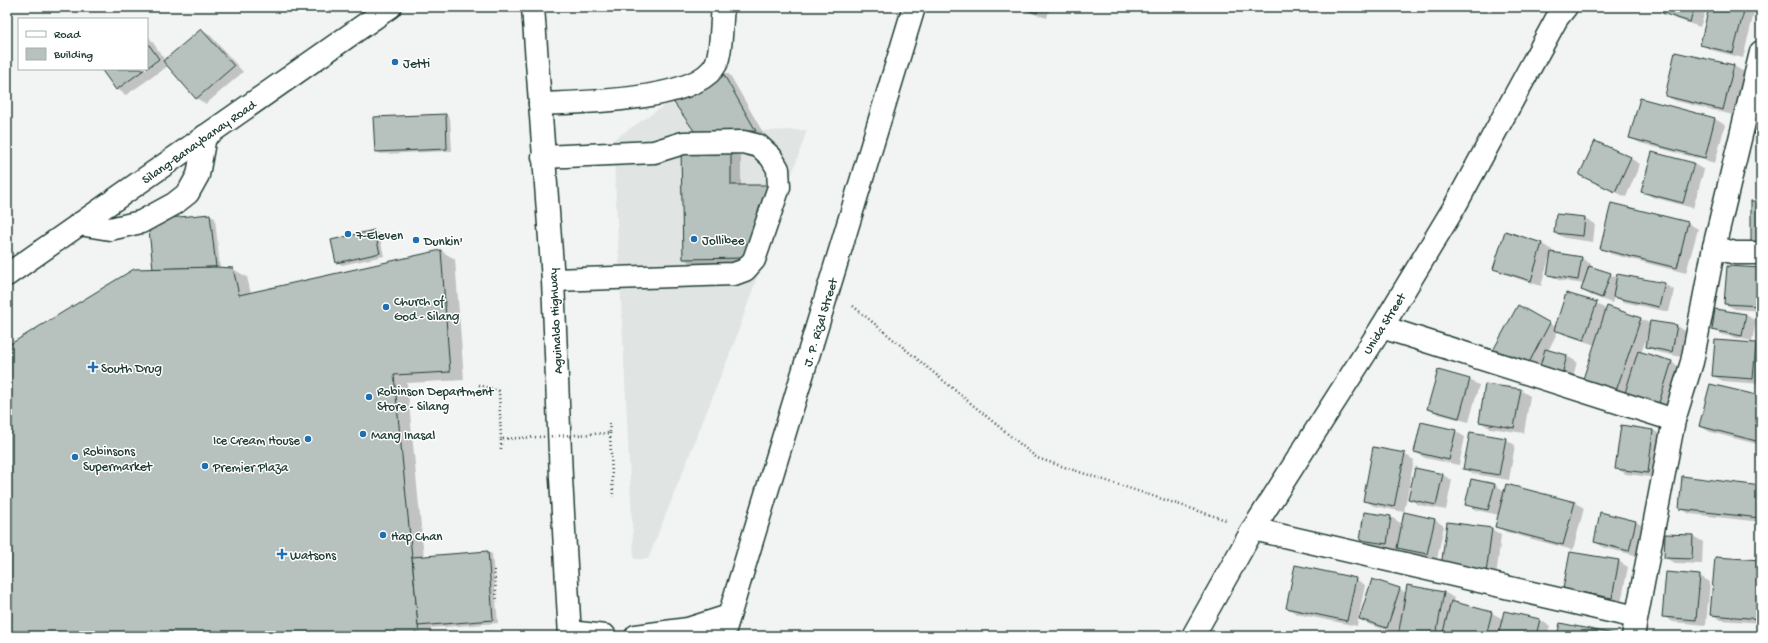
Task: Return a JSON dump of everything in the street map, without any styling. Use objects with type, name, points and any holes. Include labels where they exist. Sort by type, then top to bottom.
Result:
[{"type":"street","name":"Silang-Banaybanay Road","points":[[7,275],[390,7]]},
{"type":"street","name":"Aguinaldo Highway","points":[[533,7],[553,280],[561,478],[570,634]]},
{"type":"street","points":[[540,104],[613,100],[651,95],[688,86],[711,71],[718,59],[723,7]]},
{"type":"street","name":"J. P. Rizal Street","points":[[723,636],[914,7]]},
{"type":"street","name":"Unida Street","points":[[1194,636],[1253,529],[1382,327],[1455,206],[1557,18],[1566,7]]},
{"type":"street","points":[[1253,529],[1634,626],[1674,420],[1692,362],[1714,247],[1761,52]]},
{"type":"street","points":[[79,224],[110,229],[141,222],[174,204],[188,193],[198,175],[205,136]]},
{"type":"street","points":[[543,157],[654,152],[682,143],[743,142],[759,146],[771,157],[778,169],[779,187],[754,260],[745,270],[734,274],[659,275],[553,280]]},
{"type":"street","points":[[1714,247],[1735,253],[1761,253]]},
{"type":"street","points":[[1382,327],[1674,420]]},
{"type":"street","points":[[636,636],[688,629],[729,616]]},
{"type":"street","points":[[570,634],[605,636]]},
{"type":"path","points":[[830,287],[1037,458],[1253,529]]},
{"type":"path","points":[[479,385],[500,391],[501,449]]},
{"type":"path","points":[[609,422],[613,497]]},
{"type":"path","points":[[500,439],[610,433]]},
{"type":"path","points":[[494,570],[497,602]]},
{"type":"shaded area","name":"Jollibee","points":[[720,68],[756,131],[807,130],[736,338],[648,559],[634,559],[613,140]]},
{"type":"building","points":[[1018,7],[1039,7],[1037,13]]},
{"type":"building","points":[[1664,7],[1695,7],[1690,22],[1662,13]]},
{"type":"building","points":[[1709,7],[1745,7],[1733,53],[1700,45]]},
{"type":"building","points":[[201,29],[234,66],[196,99],[163,61]]},
{"type":"building","points":[[148,43],[159,59],[148,67]]},
{"type":"building","points":[[1675,52],[1734,65],[1723,110],[1665,96]]},
{"type":"building","points":[[720,68],[756,131],[695,132],[672,100]]},
{"type":"building","points":[[102,70],[144,70],[116,90]]},
{"type":"building","points":[[1640,98],[1715,118],[1705,158],[1629,138]]},
{"type":"building","points":[[446,114],[447,149],[375,152],[373,117]]},
{"type":"building","points":[[1595,141],[1631,157],[1615,192],[1579,175]]},
{"type":"building","points":[[731,150],[731,185],[772,185],[747,258],[683,259],[681,151]]},
{"type":"building","points":[[1652,152],[1694,163],[1683,203],[1641,192]]},
{"type":"building","points":[[1751,201],[1761,201],[1761,246],[1751,246]]},
{"type":"building","points":[[1611,203],[1688,222],[1677,268],[1600,249]]},
{"type":"building","points":[[210,214],[216,267],[153,269],[148,220]]},
{"type":"building","points":[[1556,214],[1585,217],[1583,236],[1554,233]]},
{"type":"building","points":[[374,230],[380,253],[336,263],[331,240]]},
{"type":"building","points":[[1505,231],[1542,243],[1531,281],[1493,269]]},
{"type":"building","name":"Premier Plaza","points":[[441,250],[450,372],[394,375],[419,636],[7,636],[7,346],[134,269],[233,268],[239,295]]},
{"type":"building","points":[[1551,252],[1582,257],[1578,280],[1547,275]]},
{"type":"building","points":[[1589,266],[1611,273],[1602,298],[1581,290]]},
{"type":"building","points":[[1727,266],[1761,268],[1761,306],[1724,304]]},
{"type":"building","points":[[1617,274],[1665,283],[1659,307],[1613,297]]},
{"type":"building","points":[[1566,293],[1597,302],[1584,340],[1554,330]]},
{"type":"building","points":[[1518,305],[1550,323],[1524,372],[1491,354]]},
{"type":"building","points":[[1607,306],[1641,318],[1616,391],[1583,379]]},
{"type":"building","points":[[1715,309],[1746,314],[1742,336],[1712,330]]},
{"type":"building","points":[[1650,321],[1677,325],[1672,352],[1646,347]]},
{"type":"building","points":[[1715,340],[1756,343],[1753,379],[1712,376]]},
{"type":"building","points":[[1545,349],[1567,355],[1561,379],[1538,373]]},
{"type":"building","points":[[1638,351],[1672,361],[1658,406],[1624,396]]},
{"type":"building","points":[[1438,370],[1470,379],[1459,418],[1427,409]]},
{"type":"building","points":[[1485,384],[1521,389],[1514,428],[1479,422]]},
{"type":"building","points":[[1710,384],[1761,396],[1760,442],[1699,426]]},
{"type":"building","points":[[1421,422],[1456,430],[1449,460],[1414,452]]},
{"type":"building","points":[[1621,425],[1653,430],[1648,473],[1615,469]]},
{"type":"building","points":[[1470,432],[1506,438],[1499,475],[1463,469]]},
{"type":"building","points":[[1373,447],[1405,453],[1394,507],[1363,501]]},
{"type":"building","points":[[1415,468],[1443,474],[1436,505],[1408,499]]},
{"type":"building","points":[[1682,476],[1761,486],[1760,518],[1679,509]]},
{"type":"building","points":[[1471,479],[1495,484],[1488,510],[1465,505]]},
{"type":"building","points":[[1506,484],[1575,502],[1563,545],[1495,527]]},
{"type":"building","points":[[1364,512],[1391,516],[1387,544],[1360,540]]},
{"type":"building","points":[[1404,512],[1435,519],[1427,554],[1397,548]]},
{"type":"building","points":[[1600,512],[1636,521],[1629,551],[1594,542]]},
{"type":"building","points":[[1447,522],[1492,528],[1486,573],[1441,567]]},
{"type":"building","points":[[1665,534],[1693,535],[1692,559],[1664,558]]},
{"type":"building","points":[[488,551],[493,620],[418,626],[412,557]]},
{"type":"building","points":[[1570,552],[1619,560],[1612,598],[1563,589]]},
{"type":"building","points":[[1715,557],[1761,560],[1761,619],[1710,615]]},
{"type":"building","points":[[1295,565],[1356,578],[1347,621],[1286,608]]},
{"type":"building","points":[[1666,572],[1700,575],[1696,620],[1662,617]]},
{"type":"building","points":[[1372,579],[1400,588],[1387,628],[1359,619]]},
{"type":"building","points":[[1407,585],[1444,592],[1436,636],[1398,636]]},
{"type":"building","points":[[1451,601],[1492,612],[1486,636],[1442,636]]},
{"type":"building","points":[[1504,611],[1540,619],[1536,636],[1498,636]]},
{"type":"building","points":[[1560,623],[1614,634],[1614,636],[1557,636]]},
{"type":"building","points":[[491,632],[491,636],[475,636],[475,633]]},
{"type":"place","name":"Jetti","points":[[395,62]]},
{"type":"place","name":"7-Eleven","points":[[348,234]]},
{"type":"place","name":"Jollibee","points":[[694,239]]},
{"type":"place","name":"Dunkin'","points":[[416,240]]},
{"type":"place","name":"Church of God - Silang","points":[[386,307]]},
{"type":"place","name":"South Drug","points":[[93,367]]},
{"type":"place","name":"Robinson Department Store - Silang","points":[[369,397]]},
{"type":"place","name":"Mang Inasal","points":[[363,434]]},
{"type":"place","name":"Ice Cream House","points":[[308,439]]},
{"type":"place","name":"Robinsons Supermarket","points":[[75,457]]},
{"type":"place","name":"Premier Plaza","points":[[205,466]]},
{"type":"place","name":"Hap Chan","points":[[383,535]]},
{"type":"place","name":"Watsons","points":[[282,554]]}]
